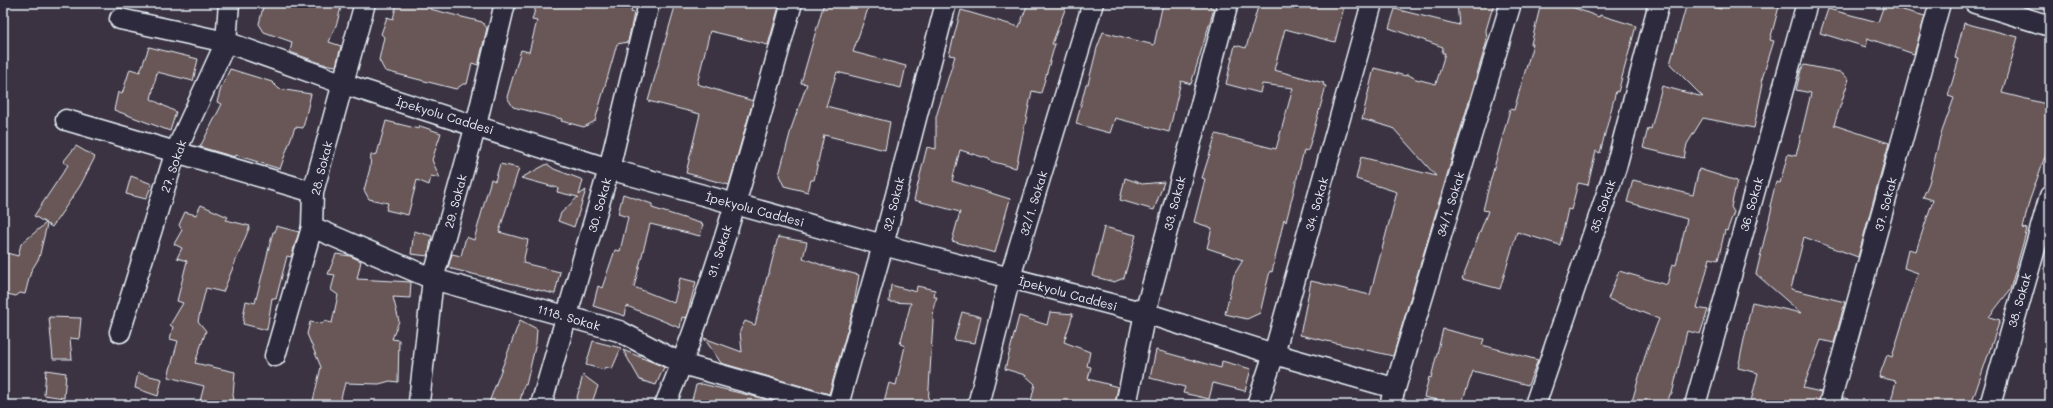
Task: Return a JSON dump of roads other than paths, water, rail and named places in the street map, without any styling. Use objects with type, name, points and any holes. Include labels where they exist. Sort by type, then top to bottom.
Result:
[{"type":"street","name":"27. Sokak","points":[[120,332],[176,151],[226,42],[229,3]]},
{"type":"street","name":"28. Sokak","points":[[275,356],[312,227],[313,192],[344,84],[365,3]]},
{"type":"street","name":"29. Sokak","points":[[419,402],[433,280],[476,125],[505,3]]},
{"type":"street","name":"30. Sokak","points":[[541,405],[610,169],[649,3]]},
{"type":"street","name":"31. Sokak","points":[[665,405],[682,364],[735,204],[792,3]]},
{"type":"street","name":"32. Sokak","points":[[838,405],[883,245],[946,3]]},
{"type":"street","name":"32/1. Sokak","points":[[978,405],[1010,277],[1093,3]]},
{"type":"street","name":"33. Sokak","points":[[1126,405],[1144,313],[1228,3]]},
{"type":"street","name":"34. Sokak","points":[[1258,405],[1274,354],[1372,3]]},
{"type":"street","name":"34/1. Sokak","points":[[1392,396],[1511,3]]},
{"type":"street","name":"35. Sokak","points":[[1535,405],[1616,167],[1659,3]]},
{"type":"street","name":"36. Sokak","points":[[1695,405],[1807,3]]},
{"type":"street","name":"37. Sokak","points":[[1829,405],[1940,3]]},
{"type":"street","points":[[1975,3],[2050,26]]},
{"type":"street","name":"İpekyolu Caddesi","points":[[120,19],[226,42],[344,84],[610,169],[883,245],[1144,313],[1274,354],[1392,396]]},
{"type":"street","points":[[66,120],[313,192]]},
{"type":"street","name":"38. Sokak","points":[[1990,405],[2050,196]]},
{"type":"street","name":"1118. Sokak","points":[[312,227],[433,280],[619,331],[682,364],[827,405]]}]
